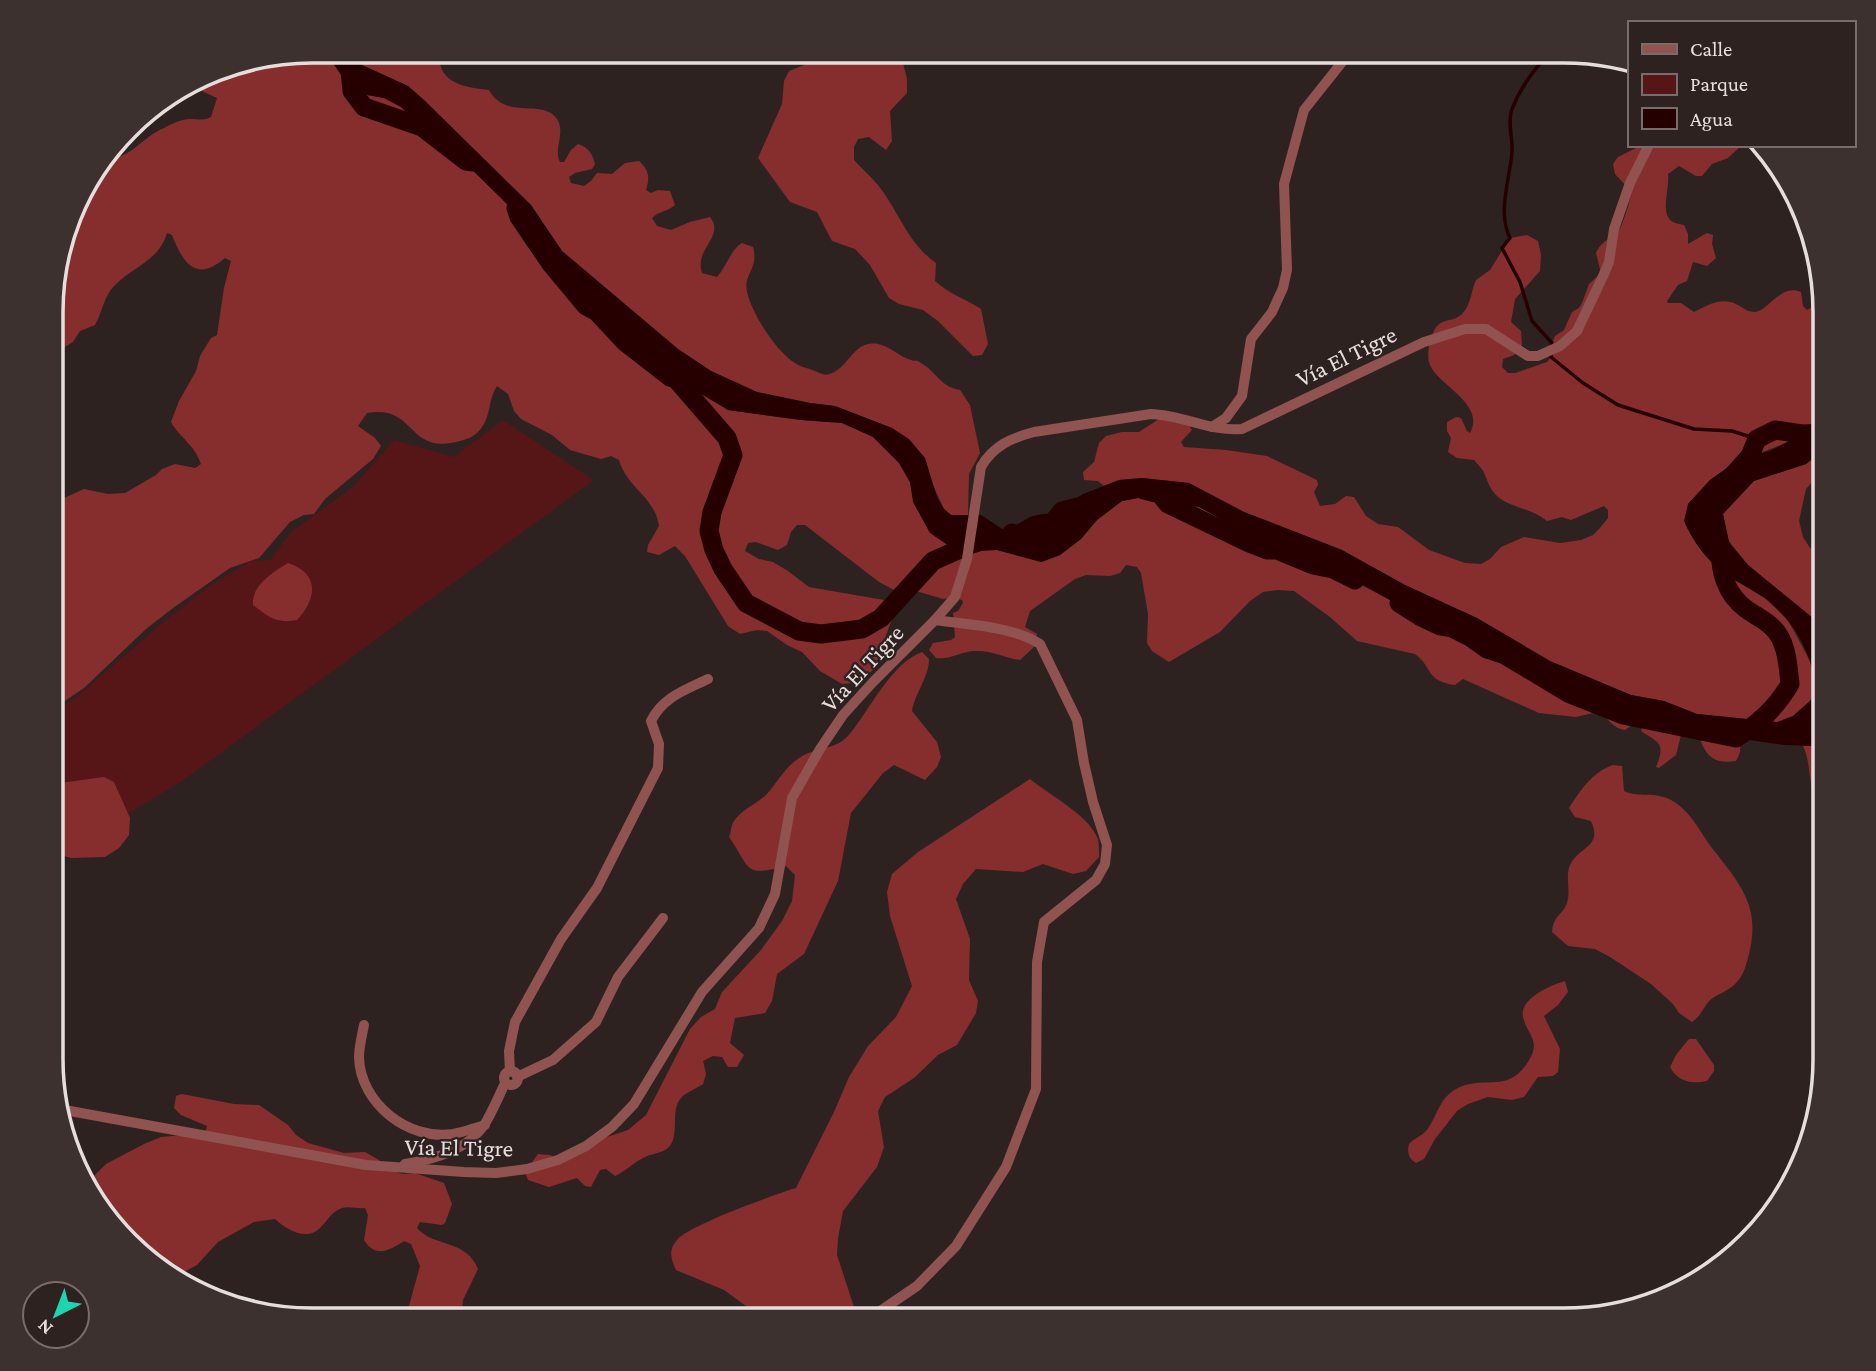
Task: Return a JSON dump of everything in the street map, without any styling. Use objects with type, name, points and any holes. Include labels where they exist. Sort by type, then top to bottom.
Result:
[{"type":"street","points":[[1212,427],[1226,418],[1242,396],[1251,339],[1272,312],[1283,288],[1287,270],[1284,184],[1304,110],[1341,63]]},
{"type":"street","name":"Vía El Tigre","points":[[69,1112],[366,1165],[496,1173],[527,1169],[586,1146],[612,1127],[634,1104],[702,992],[759,928],[775,894],[792,798],[820,749],[843,715],[936,620],[954,597],[967,559],[981,467],[996,447],[1019,436],[1152,415],[1169,415],[1212,427],[1242,429],[1424,342],[1465,329],[1486,329],[1528,356],[1538,356],[1560,346],[1577,331],[1604,274],[1622,206],[1648,147]]},
{"type":"street","points":[[885,1308],[917,1286],[956,1246],[1006,1167],[1036,1089],[1037,962],[1044,922],[1096,880],[1105,864],[1107,845],[1093,802],[1077,720],[1040,644],[1029,637],[1001,630],[936,620]]},
{"type":"street","points":[[514,1074],[509,1051],[516,1022],[561,939],[597,888],[658,768],[659,744],[651,721],[657,709],[671,696],[708,679]]},
{"type":"street","points":[[366,1165],[404,1164],[434,1159],[462,1146],[485,1125],[505,1083],[504,1076],[553,1060],[596,1023],[618,977],[663,918]]},
{"type":"street","points":[[364,1024],[359,1058],[368,1090],[388,1116],[418,1132],[452,1135],[485,1125]]},
{"type":"green space","points":[[503,420],[594,480],[181,782],[64,852],[64,706],[208,587],[250,561],[270,560],[290,533],[354,486],[394,440],[454,457]]},
{"type":"shaded area","points":[[334,63],[367,95],[384,98],[401,107],[451,149],[507,204],[625,342],[728,410],[842,423],[873,437],[899,463],[910,482],[914,502],[976,551],[997,550],[1042,562],[1060,555],[1081,539],[1097,520],[1122,501],[1138,498],[1199,507],[1277,550],[1333,569],[1421,617],[1453,628],[1554,684],[1626,716],[1632,725],[1625,730],[1618,728],[1602,713],[1576,717],[1539,713],[1463,679],[1455,685],[1445,683],[1434,677],[1415,654],[1357,641],[1294,591],[1263,592],[1250,601],[1220,632],[1169,662],[1152,651],[1147,643],[1148,614],[1141,573],[1137,567],[1126,565],[1120,573],[1110,576],[1086,575],[1075,579],[1030,611],[1025,627],[1037,634],[1034,647],[1020,660],[981,651],[936,658],[929,650],[933,643],[955,637],[953,613],[958,611],[962,600],[954,597],[943,599],[916,591],[896,591],[879,582],[805,525],[797,525],[791,532],[787,545],[778,550],[756,542],[748,543],[745,551],[759,559],[773,562],[809,587],[884,600],[892,619],[883,643],[883,655],[877,667],[856,683],[842,684],[820,671],[802,652],[767,631],[740,634],[728,626],[685,556],[675,546],[659,555],[647,552],[659,526],[656,516],[647,500],[628,478],[619,460],[611,456],[601,459],[570,450],[552,435],[521,419],[514,411],[508,394],[497,386],[482,427],[477,433],[460,441],[443,444],[430,442],[395,416],[383,412],[367,413],[358,426],[381,446],[373,459],[325,499],[314,514],[304,515],[290,522],[259,558],[230,568],[173,608],[146,629],[84,688],[64,702],[63,498],[84,489],[108,494],[125,493],[162,469],[175,464],[195,468],[201,464],[171,422],[196,371],[200,356],[211,338],[217,335],[231,261],[225,258],[206,269],[198,269],[186,261],[172,235],[167,233],[158,250],[111,290],[95,325],[80,331],[73,342],[63,348],[65,279],[71,248],[89,202],[116,158],[177,122],[211,117],[217,98],[200,90],[248,71],[279,65]]},
{"type":"shaded area","points":[[360,63],[440,63],[448,78],[462,85],[489,90],[505,105],[551,113],[559,124],[560,162],[564,162],[578,144],[590,151],[595,164],[592,169],[569,177],[571,183],[584,186],[597,173],[612,174],[625,163],[639,161],[648,174],[646,190],[651,193],[658,190],[670,191],[675,205],[652,218],[657,226],[671,230],[710,217],[714,228],[702,255],[702,273],[717,277],[738,245],[742,243],[753,247],[754,261],[746,286],[750,301],[759,321],[773,341],[797,364],[826,375],[837,371],[863,346],[878,344],[919,362],[947,386],[960,390],[970,405],[980,453],[969,474],[968,515],[951,515],[944,509],[931,481],[925,458],[892,428],[835,406],[757,392],[711,371],[678,349],[562,251],[531,205],[424,100],[408,86]]},
{"type":"shaded area","points":[[809,63],[903,63],[907,93],[890,111],[892,141],[886,150],[869,137],[858,139],[854,147],[854,160],[881,189],[919,247],[936,263],[935,281],[981,309],[988,344],[982,355],[973,356],[923,310],[899,304],[889,298],[870,265],[855,249],[832,241],[817,212],[790,202],[758,158],[782,104],[784,81],[789,71]]},
{"type":"shaded area","points":[[1638,147],[1740,147],[1728,158],[1712,164],[1702,176],[1696,176],[1679,166],[1668,174],[1666,207],[1669,218],[1684,225],[1688,244],[1707,233],[1713,235],[1712,244],[1716,258],[1707,266],[1693,262],[1687,281],[1678,285],[1668,303],[1681,303],[1694,312],[1725,301],[1754,312],[1785,292],[1795,290],[1801,292],[1803,306],[1807,310],[1812,307],[1812,426],[1786,443],[1734,463],[1710,480],[1688,504],[1722,572],[1766,599],[1788,620],[1811,663],[1813,698],[1793,716],[1777,722],[1697,714],[1664,701],[1631,695],[1550,661],[1477,618],[1405,585],[1342,550],[1244,512],[1189,483],[1142,478],[1119,480],[1104,486],[1098,481],[1084,480],[1083,472],[1094,462],[1099,443],[1106,436],[1139,432],[1159,419],[1187,423],[1192,430],[1181,442],[1184,447],[1267,456],[1317,480],[1318,485],[1314,492],[1320,506],[1335,504],[1346,496],[1354,497],[1366,516],[1378,524],[1398,527],[1429,550],[1465,563],[1481,564],[1501,547],[1524,537],[1560,543],[1593,535],[1608,518],[1608,510],[1604,506],[1571,520],[1562,517],[1547,521],[1498,497],[1474,460],[1457,458],[1448,452],[1451,438],[1447,431],[1447,422],[1456,417],[1461,418],[1470,433],[1472,413],[1467,404],[1435,373],[1430,365],[1429,348],[1435,329],[1465,310],[1476,280],[1490,270],[1510,238],[1527,235],[1538,241],[1540,271],[1515,299],[1511,322],[1521,331],[1522,345],[1514,355],[1503,359],[1502,367],[1508,373],[1515,373],[1547,362],[1551,357],[1555,336],[1564,330],[1572,312],[1582,303],[1589,284],[1601,273],[1596,253],[1621,227],[1632,192],[1615,174],[1613,164],[1618,157]]},
{"type":"shaded area","points":[[1812,459],[1812,482],[1806,489],[1799,521],[1803,537],[1812,549],[1812,618],[1748,565],[1729,542],[1723,514],[1753,481],[1806,464]]},
{"type":"shaded area","points":[[288,563],[306,573],[312,587],[309,604],[304,612],[297,620],[284,621],[268,616],[253,605],[253,598],[264,580]]},
{"type":"shaded area","points":[[922,652],[929,659],[928,666],[912,711],[937,742],[941,757],[937,767],[925,780],[894,765],[883,773],[851,813],[838,881],[804,954],[777,974],[772,1001],[765,1013],[735,1018],[730,1043],[744,1055],[737,1067],[728,1067],[722,1057],[713,1056],[703,1061],[706,1074],[703,1084],[679,1100],[672,1142],[663,1151],[643,1158],[615,1176],[606,1169],[600,1170],[591,1187],[585,1186],[577,1178],[549,1187],[528,1180],[525,1172],[538,1154],[550,1155],[560,1160],[598,1140],[628,1130],[646,1115],[690,1029],[701,1017],[715,1009],[722,992],[761,950],[782,921],[792,901],[795,875],[786,866],[762,871],[750,868],[729,837],[734,821],[767,794],[798,759],[838,743],[848,736],[890,677]]},
{"type":"shaded area","points":[[1639,719],[1695,729],[1690,734],[1681,735],[1676,755],[1659,768],[1656,767],[1660,745],[1642,732]]},
{"type":"shaded area","points":[[1705,731],[1737,738],[1740,749],[1736,761],[1724,762],[1710,756],[1701,742]]},
{"type":"shaded area","points":[[1803,746],[1813,746],[1813,792],[1806,754]]},
{"type":"shaded area","points":[[1613,765],[1622,766],[1624,791],[1665,797],[1684,809],[1739,885],[1750,909],[1752,937],[1743,973],[1733,986],[1709,1001],[1692,1022],[1679,1013],[1651,984],[1610,957],[1595,949],[1568,946],[1552,932],[1554,922],[1567,903],[1570,865],[1594,836],[1591,821],[1575,817],[1569,808],[1593,777]]},
{"type":"shaded area","points":[[104,777],[114,782],[130,818],[129,835],[119,848],[105,857],[64,856],[64,783]]},
{"type":"shaded area","points":[[1030,779],[1086,821],[1098,839],[1099,857],[1086,871],[1073,874],[1043,864],[1023,872],[976,869],[963,884],[956,899],[970,939],[969,980],[978,1001],[976,1013],[957,1045],[938,1055],[914,1078],[885,1097],[878,1111],[884,1147],[877,1167],[843,1211],[838,1238],[837,1255],[854,1307],[749,1308],[724,1290],[676,1270],[671,1251],[677,1240],[697,1227],[796,1188],[849,1077],[868,1046],[896,1017],[912,986],[890,916],[887,892],[892,874],[918,852]]},
{"type":"shaded area","points":[[1565,981],[1568,992],[1558,1005],[1544,1016],[1560,1049],[1558,1072],[1553,1076],[1538,1077],[1524,1097],[1512,1100],[1488,1097],[1468,1104],[1457,1111],[1435,1139],[1424,1159],[1416,1163],[1413,1161],[1409,1155],[1409,1144],[1427,1130],[1443,1101],[1451,1093],[1466,1085],[1503,1081],[1520,1072],[1534,1048],[1523,1010],[1538,993]]},
{"type":"shaded area","points":[[1689,1039],[1696,1039],[1714,1065],[1714,1071],[1707,1081],[1686,1081],[1677,1076],[1670,1067]]},
{"type":"shaded area","points":[[182,1094],[234,1104],[259,1105],[308,1143],[344,1153],[365,1152],[379,1160],[388,1170],[403,1174],[415,1173],[444,1183],[452,1204],[445,1223],[442,1225],[420,1222],[417,1228],[432,1239],[458,1248],[473,1259],[478,1269],[463,1300],[462,1308],[408,1308],[420,1266],[411,1244],[404,1241],[382,1251],[368,1246],[364,1240],[368,1215],[365,1208],[338,1209],[321,1227],[310,1234],[297,1233],[275,1219],[254,1222],[218,1242],[197,1265],[183,1272],[160,1257],[114,1211],[93,1177],[106,1164],[161,1137],[205,1133],[207,1126],[181,1115],[174,1108],[176,1096]]},
{"type":"water","points":[[333,63],[360,63],[408,86],[531,205],[562,251],[678,349],[711,371],[757,392],[835,406],[892,428],[909,439],[925,458],[937,497],[951,515],[981,515],[1007,532],[1033,534],[1047,527],[1069,503],[1083,494],[1119,480],[1142,478],[1189,483],[1244,512],[1342,550],[1405,585],[1477,618],[1550,661],[1631,695],[1664,701],[1697,714],[1777,722],[1793,716],[1813,698],[1813,746],[1784,745],[1729,737],[1623,715],[1554,684],[1453,628],[1421,617],[1333,569],[1277,550],[1199,507],[1138,498],[1122,501],[1060,555],[1041,562],[997,550],[976,551],[949,546],[930,533],[913,502],[910,482],[899,463],[873,437],[842,423],[728,410],[676,379],[625,342],[561,277],[507,204],[451,149],[401,107],[384,98],[367,95],[341,75]]},
{"type":"water","points":[[1812,426],[1812,459],[1806,464],[1754,481],[1723,514],[1729,542],[1748,565],[1812,618],[1812,672],[1807,653],[1786,618],[1766,599],[1718,568],[1696,543],[1684,521],[1688,504],[1710,480],[1734,463],[1770,451]]},
{"type":"waterway","points":[[349,63],[352,91],[364,107],[422,127],[466,161],[473,162]]},
{"type":"waterway","points":[[1541,63],[1524,85],[1511,114],[1512,152],[1504,206],[1510,238],[1502,248],[1520,282],[1532,321],[1552,343],[1551,357],[1583,383],[1618,405],[1694,429],[1732,431],[1757,439]]},
{"type":"waterway","points":[[516,208],[519,217],[551,264],[586,306],[597,312],[625,342],[676,379],[727,438],[733,455],[712,512],[709,531],[714,550],[723,569],[746,603],[799,631],[821,634],[862,629],[881,618],[933,561],[988,539],[1007,539],[1012,533],[1018,535],[1035,525],[1053,522],[1062,511],[1082,506]]},
{"type":"waterway","points":[[1733,475],[1750,456],[1757,439],[1775,430],[1812,434]]},
{"type":"waterway","points":[[1144,490],[1160,494],[1168,504],[1249,543],[1333,569],[1355,580]]},
{"type":"waterway","points":[[1399,603],[1421,617],[1440,626],[1452,628],[1487,649],[1505,655],[1570,694],[1623,715],[1736,738],[1766,714],[1790,684],[1786,654],[1778,633],[1733,596],[1723,573],[1721,546]]}]
